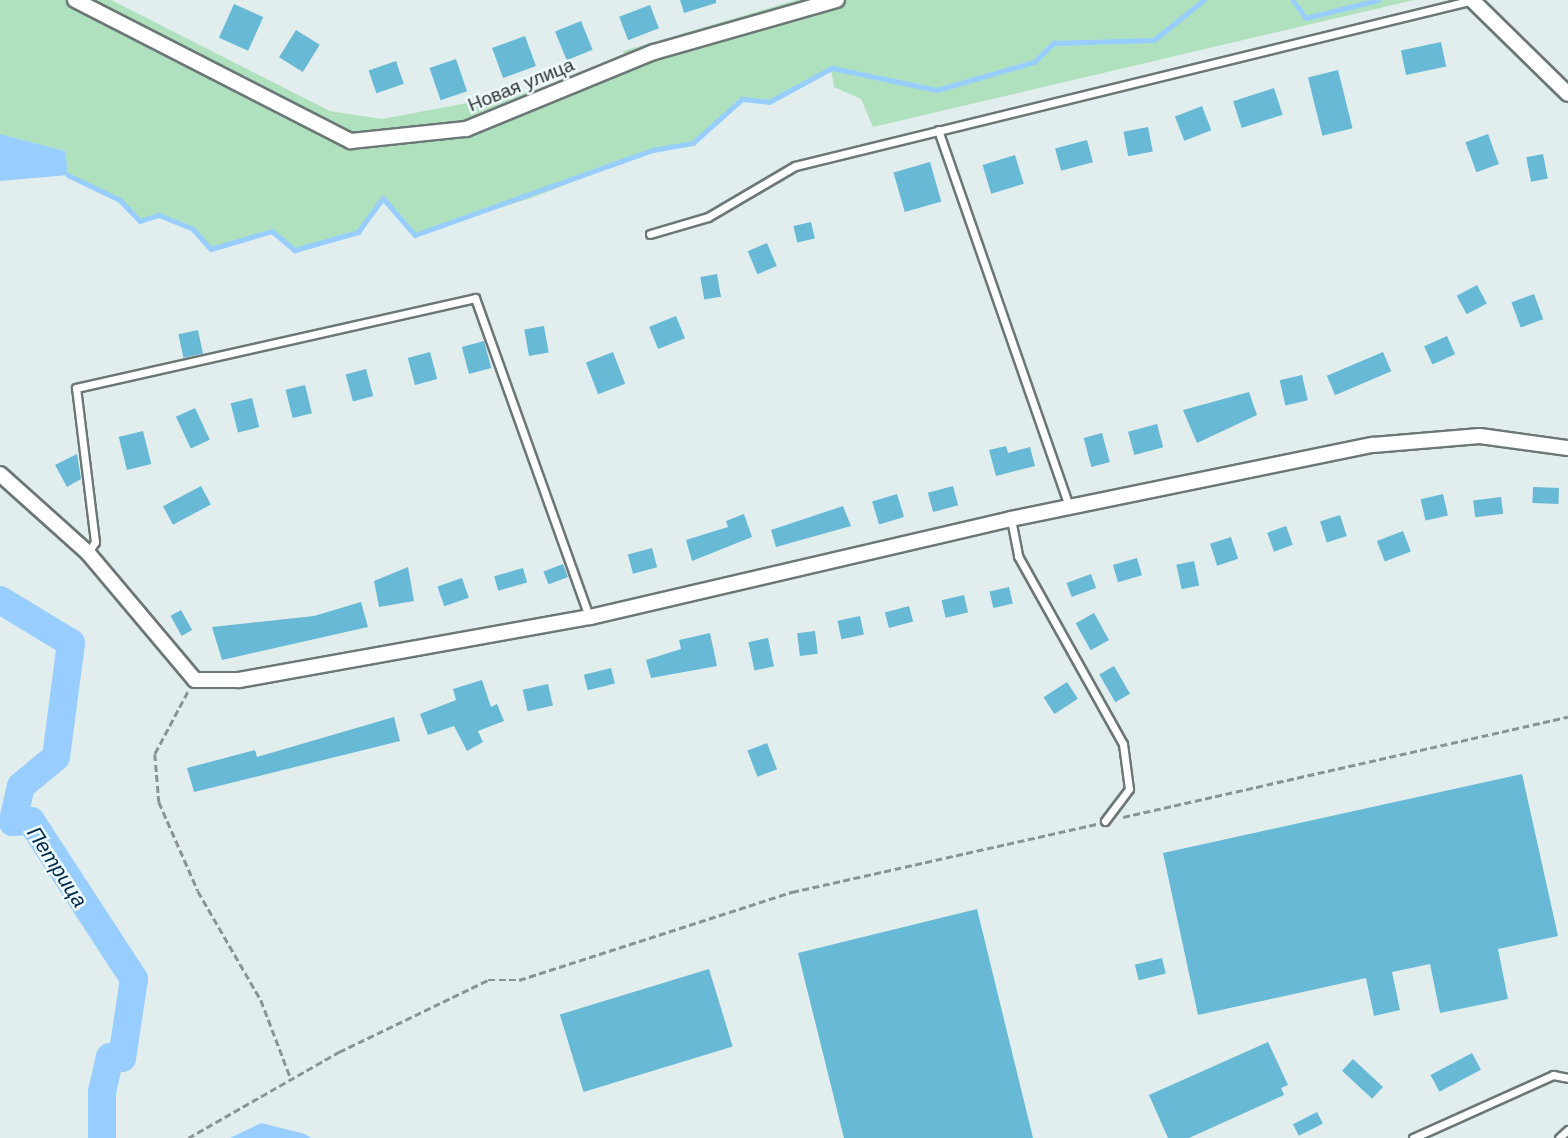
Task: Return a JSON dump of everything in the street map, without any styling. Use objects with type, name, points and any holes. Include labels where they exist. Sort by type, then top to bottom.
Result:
[{"type":"street","name":"Новая улица","points":[[75,0],[351,141],[466,129],[654,52],[837,0]]},
{"type":"street","points":[[1473,0],[1568,94]]},
{"type":"street","points":[[0,474],[88,553],[195,680],[239,680],[590,617],[1011,519],[1373,445],[1480,436],[1568,448]]},
{"type":"lane","points":[[650,234],[708,217],[795,166],[1473,0]]},
{"type":"lane","points":[[938,130],[1070,509]]},
{"type":"lane","points":[[88,553],[94,541],[76,388],[475,298],[590,617]]},
{"type":"lane","points":[[1011,519],[1018,556],[1123,744],[1129,789],[1105,821]]},
{"type":"lane","points":[[1413,1138],[1553,1075],[1568,1078]]},
{"type":"lane","points":[[1559,1138],[1568,1130]]},
{"type":"path","points":[[195,680],[155,754],[159,802],[198,891],[261,1000],[292,1081]]},
{"type":"path","points":[[188,1138],[488,980],[519,980],[818,885],[1568,717]]},
{"type":"green space","points":[[0,0],[111,0],[330,111],[382,119],[553,87],[627,63],[623,51],[796,0],[1414,0],[873,127],[861,99],[834,87],[831,69],[769,102],[742,99],[693,143],[653,150],[534,197],[415,235],[383,199],[358,232],[295,250],[272,231],[211,249],[193,229],[159,215],[140,221],[120,200],[68,175],[65,151],[0,134]]},
{"type":"water","points":[[0,134],[65,151],[68,175],[0,181]]},
{"type":"water","points":[[261,1123],[305,1134],[311,1138],[230,1138]]},
{"type":"building","points":[[680,0],[716,0],[716,3],[684,13]]},
{"type":"building","points":[[234,4],[263,17],[248,51],[219,38]]},
{"type":"building","points":[[650,5],[659,28],[628,40],[619,17]]},
{"type":"building","points":[[581,21],[593,50],[567,60],[555,31]]},
{"type":"building","points":[[296,30],[320,45],[303,72],[279,57]]},
{"type":"building","points":[[525,36],[536,66],[503,78],[492,48]]},
{"type":"building","points":[[1441,42],[1446,66],[1406,75],[1401,51]]},
{"type":"building","points":[[456,59],[467,91],[441,100],[430,68]]},
{"type":"building","points":[[396,61],[404,84],[376,93],[369,70]]},
{"type":"building","points":[[1338,70],[1353,128],[1322,136],[1308,77]]},
{"type":"building","points":[[1274,88],[1283,115],[1242,128],[1233,101]]},
{"type":"building","points":[[1202,106],[1211,130],[1184,141],[1175,116]]},
{"type":"building","points":[[1148,127],[1153,152],[1128,156],[1123,132]]},
{"type":"building","points":[[1488,134],[1499,164],[1476,172],[1465,142]]},
{"type":"building","points":[[1087,140],[1093,162],[1061,171],[1055,149]]},
{"type":"building","points":[[1543,154],[1548,179],[1531,182],[1526,157]]},
{"type":"building","points":[[1015,155],[1024,184],[991,194],[982,165]]},
{"type":"building","points":[[930,162],[941,201],[905,212],[893,172]]},
{"type":"building","points":[[811,222],[815,239],[797,243],[793,226]]},
{"type":"building","points":[[767,243],[777,266],[757,274],[748,251]]},
{"type":"building","points":[[717,274],[721,297],[704,300],[700,277]]},
{"type":"building","points":[[1477,285],[1487,304],[1467,314],[1457,296]]},
{"type":"building","points":[[1534,294],[1543,319],[1521,328],[1511,302]]},
{"type":"building","points":[[676,316],[685,338],[658,349],[649,327]]},
{"type":"building","points":[[544,326],[549,353],[529,356],[524,329]]},
{"type":"building","points":[[198,330],[203,353],[183,358],[178,334]]},
{"type":"building","points":[[1447,336],[1455,354],[1432,364],[1424,346]]},
{"type":"building","points":[[484,341],[491,368],[469,374],[462,347]]},
{"type":"building","points":[[430,352],[437,379],[415,385],[408,358]]},
{"type":"building","points":[[613,352],[625,384],[598,394],[586,362]]},
{"type":"building","points":[[1383,352],[1391,371],[1335,395],[1327,376]]},
{"type":"building","points":[[366,369],[373,396],[353,401],[346,374]]},
{"type":"building","points":[[1302,375],[1308,400],[1285,406],[1280,380]]},
{"type":"building","points":[[305,385],[312,413],[293,418],[286,390]]},
{"type":"building","points":[[1249,392],[1257,415],[1197,443],[1183,410]]},
{"type":"building","points":[[252,398],[259,427],[238,432],[231,403]]},
{"type":"building","points":[[195,408],[210,440],[191,449],[176,417]]},
{"type":"building","points":[[1157,424],[1163,447],[1134,455],[1128,432]]},
{"type":"building","points":[[143,431],[151,464],[127,470],[119,437]]},
{"type":"building","points":[[1102,433],[1110,462],[1091,467],[1084,438]]},
{"type":"building","points":[[1006,446],[1008,453],[1030,447],[1035,466],[996,476],[989,450]]},
{"type":"building","points":[[77,454],[81,479],[67,487],[55,465]]},
{"type":"building","points":[[201,486],[211,505],[173,525],[163,506]]},
{"type":"building","points":[[953,486],[958,505],[933,512],[928,493]]},
{"type":"building","points":[[1533,487],[1559,488],[1558,504],[1532,503]]},
{"type":"building","points":[[897,494],[904,517],[879,525],[872,502]]},
{"type":"building","points":[[1443,494],[1448,515],[1426,521],[1421,499]]},
{"type":"building","points":[[1501,497],[1503,514],[1475,517],[1473,500]]},
{"type":"building","points":[[843,506],[851,526],[776,547],[771,530]]},
{"type":"building","points":[[744,514],[752,537],[692,561],[686,540],[728,527],[726,521]]},
{"type":"building","points":[[1340,515],[1347,536],[1327,542],[1320,521]]},
{"type":"building","points":[[1286,526],[1293,545],[1274,552],[1267,533]]},
{"type":"building","points":[[1403,531],[1411,552],[1385,562],[1377,541]]},
{"type":"building","points":[[1231,537],[1238,559],[1217,566],[1210,544]]},
{"type":"building","points":[[652,548],[657,567],[633,574],[628,554]]},
{"type":"building","points":[[1137,558],[1142,575],[1118,582],[1113,565]]},
{"type":"building","points":[[1194,561],[1199,585],[1182,589],[1176,565]]},
{"type":"building","points":[[563,564],[568,577],[548,585],[543,572]]},
{"type":"building","points":[[408,567],[414,601],[379,607],[374,581]]},
{"type":"building","points":[[523,568],[527,582],[498,591],[494,576]]},
{"type":"building","points":[[1091,574],[1096,588],[1072,597],[1067,583]]},
{"type":"building","points":[[462,578],[469,598],[444,606],[437,586]]},
{"type":"building","points":[[1009,587],[1013,604],[993,608],[990,591]]},
{"type":"building","points":[[964,595],[968,613],[946,618],[942,600]]},
{"type":"building","points":[[361,602],[368,627],[222,660],[212,627],[314,616]]},
{"type":"building","points":[[909,606],[913,621],[889,628],[885,612]]},
{"type":"building","points":[[181,610],[192,630],[182,636],[171,616]]},
{"type":"building","points":[[1094,613],[1109,640],[1091,650],[1076,623]]},
{"type":"building","points":[[860,616],[864,635],[841,639],[838,621]]},
{"type":"building","points":[[815,631],[818,654],[800,656],[797,633]]},
{"type":"building","points":[[710,633],[717,666],[651,678],[646,660],[681,649],[679,640]]},
{"type":"building","points":[[768,638],[774,666],[754,671],[748,642]]},
{"type":"building","points":[[1114,666],[1130,694],[1115,702],[1099,674]]},
{"type":"building","points":[[611,668],[615,684],[588,690],[584,675]]},
{"type":"building","points":[[482,680],[491,707],[497,704],[504,721],[478,731],[483,742],[467,751],[454,726],[428,735],[420,714],[456,700],[453,689]]},
{"type":"building","points":[[1067,682],[1078,699],[1054,714],[1044,697]]},
{"type":"building","points":[[548,684],[553,705],[528,711],[523,690]]},
{"type":"building","points":[[394,717],[400,741],[194,792],[187,768],[255,750],[257,757]]},
{"type":"building","points":[[767,743],[777,769],[757,777],[747,751]]},
{"type":"building","points":[[1522,774],[1558,936],[1498,949],[1508,999],[1440,1013],[1430,964],[1392,972],[1400,1010],[1374,1016],[1366,978],[1198,1015],[1163,853]]},
{"type":"building","points":[[977,909],[1033,1138],[844,1138],[798,953]]},
{"type":"building","points":[[1162,958],[1166,974],[1139,980],[1135,965]]},
{"type":"building","points":[[709,969],[733,1046],[583,1092],[560,1015]]},
{"type":"building","points":[[1268,1042],[1288,1085],[1281,1088],[1284,1095],[1189,1138],[1168,1138],[1149,1095]]},
{"type":"building","points":[[1472,1053],[1481,1070],[1439,1092],[1431,1075]]},
{"type":"building","points":[[1353,1059],[1383,1087],[1372,1099],[1342,1071]]},
{"type":"building","points":[[1317,1112],[1323,1124],[1299,1136],[1293,1124]]},
{"type":"waterway","points":[[68,175],[120,200],[140,221],[159,215],[193,229],[211,249],[272,231],[295,250],[358,232],[383,198],[415,235],[653,150],[693,143],[742,99],[769,102],[832,68],[937,90],[1034,62],[1054,43],[1154,40],[1204,0]]},
{"type":"waterway","points":[[1293,0],[1306,18],[1378,0]]},
{"type":"waterway","name":"Петрица","points":[[0,600],[71,643],[56,757],[21,786],[13,822],[31,821],[134,979],[122,1058],[110,1057],[102,1091],[102,1138]]}]
